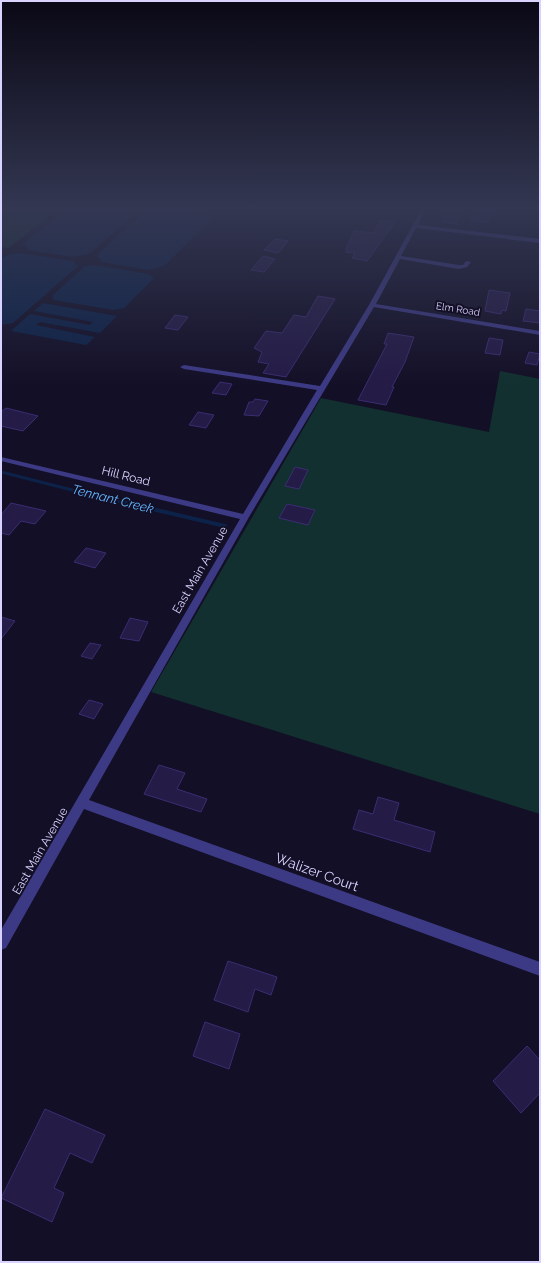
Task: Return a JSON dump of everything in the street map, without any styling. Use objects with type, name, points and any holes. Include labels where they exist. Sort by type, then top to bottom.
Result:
[{"type":"street","name":"East Main Avenue","points":[[1,943],[83,803],[245,518],[372,305],[391,269]]},
{"type":"street","name":"Elm Road","points":[[372,305],[540,333]]},
{"type":"street","points":[[184,367],[322,389]]},
{"type":"street","name":"Hill Road","points":[[3,461],[245,518]]},
{"type":"street","name":"Walizer Court","points":[[83,803],[540,969]]},
{"type":"green space","points":[[500,371],[540,379],[540,814],[151,692],[321,398],[489,432]]},
{"type":"water","points":[[1,269],[75,269],[13,323],[1,325]]},
{"type":"water","points":[[82,269],[118,269],[149,274],[154,278],[124,308],[114,310],[54,300],[52,296]]},
{"type":"water","points":[[43,303],[117,316],[100,333],[40,322],[36,325],[95,337],[86,345],[11,331],[30,314],[90,325],[93,322],[34,311]]},
{"type":"building","points":[[252,269],[267,269],[264,272],[251,270]]},
{"type":"building","points":[[489,290],[510,293],[506,311],[502,310],[501,314],[485,311]]},
{"type":"building","points":[[318,296],[335,299],[286,377],[263,373],[269,364],[258,362],[262,352],[254,348],[266,331],[282,333],[294,315],[306,317]]},
{"type":"building","points":[[526,309],[540,311],[540,323],[523,321]]},
{"type":"building","points":[[175,315],[188,317],[178,330],[165,328]]},
{"type":"building","points":[[388,333],[414,337],[405,362],[392,387],[394,387],[386,405],[358,400],[387,344],[384,344]]},
{"type":"building","points":[[489,338],[503,340],[500,355],[485,353]]},
{"type":"building","points":[[529,352],[540,354],[537,365],[525,363]]},
{"type":"building","points":[[220,382],[232,384],[226,395],[212,393]]},
{"type":"building","points":[[255,399],[268,401],[259,416],[244,415],[249,402],[253,402]]},
{"type":"building","points":[[6,408],[38,416],[23,431],[1,426],[1,412]]},
{"type":"building","points":[[198,412],[214,415],[206,428],[189,425]]},
{"type":"building","points":[[295,467],[308,470],[299,489],[285,486]]},
{"type":"building","points":[[11,503],[46,511],[35,524],[21,521],[9,535],[1,533],[1,515]]},
{"type":"building","points":[[287,504],[315,510],[308,525],[279,518]]},
{"type":"building","points":[[86,548],[106,553],[95,568],[74,562]]},
{"type":"building","points":[[1,617],[15,621],[1,639]]},
{"type":"building","points":[[130,618],[148,622],[139,641],[120,638]]},
{"type":"building","points":[[90,643],[101,645],[92,659],[81,656]]},
{"type":"building","points":[[89,700],[103,704],[94,719],[79,714]]},
{"type":"building","points":[[159,765],[185,773],[177,789],[207,799],[201,812],[144,794]]},
{"type":"building","points":[[378,797],[399,803],[394,820],[435,832],[430,852],[353,829],[359,810],[373,814]]},
{"type":"building","points":[[228,961],[277,977],[271,995],[255,989],[248,1012],[214,1000]]},
{"type":"building","points":[[205,1022],[240,1034],[229,1069],[193,1056]]},
{"type":"building","points":[[527,1046],[540,1060],[540,1093],[521,1113],[493,1081]]},
{"type":"building","points":[[45,1109],[105,1135],[92,1163],[70,1153],[54,1188],[64,1193],[52,1222],[1,1198]]},
{"type":"waterway","name":"Tennant Creek","points":[[1,472],[93,495]]},
{"type":"waterway","name":"Tennant Creek","points":[[93,495],[225,526]]}]
